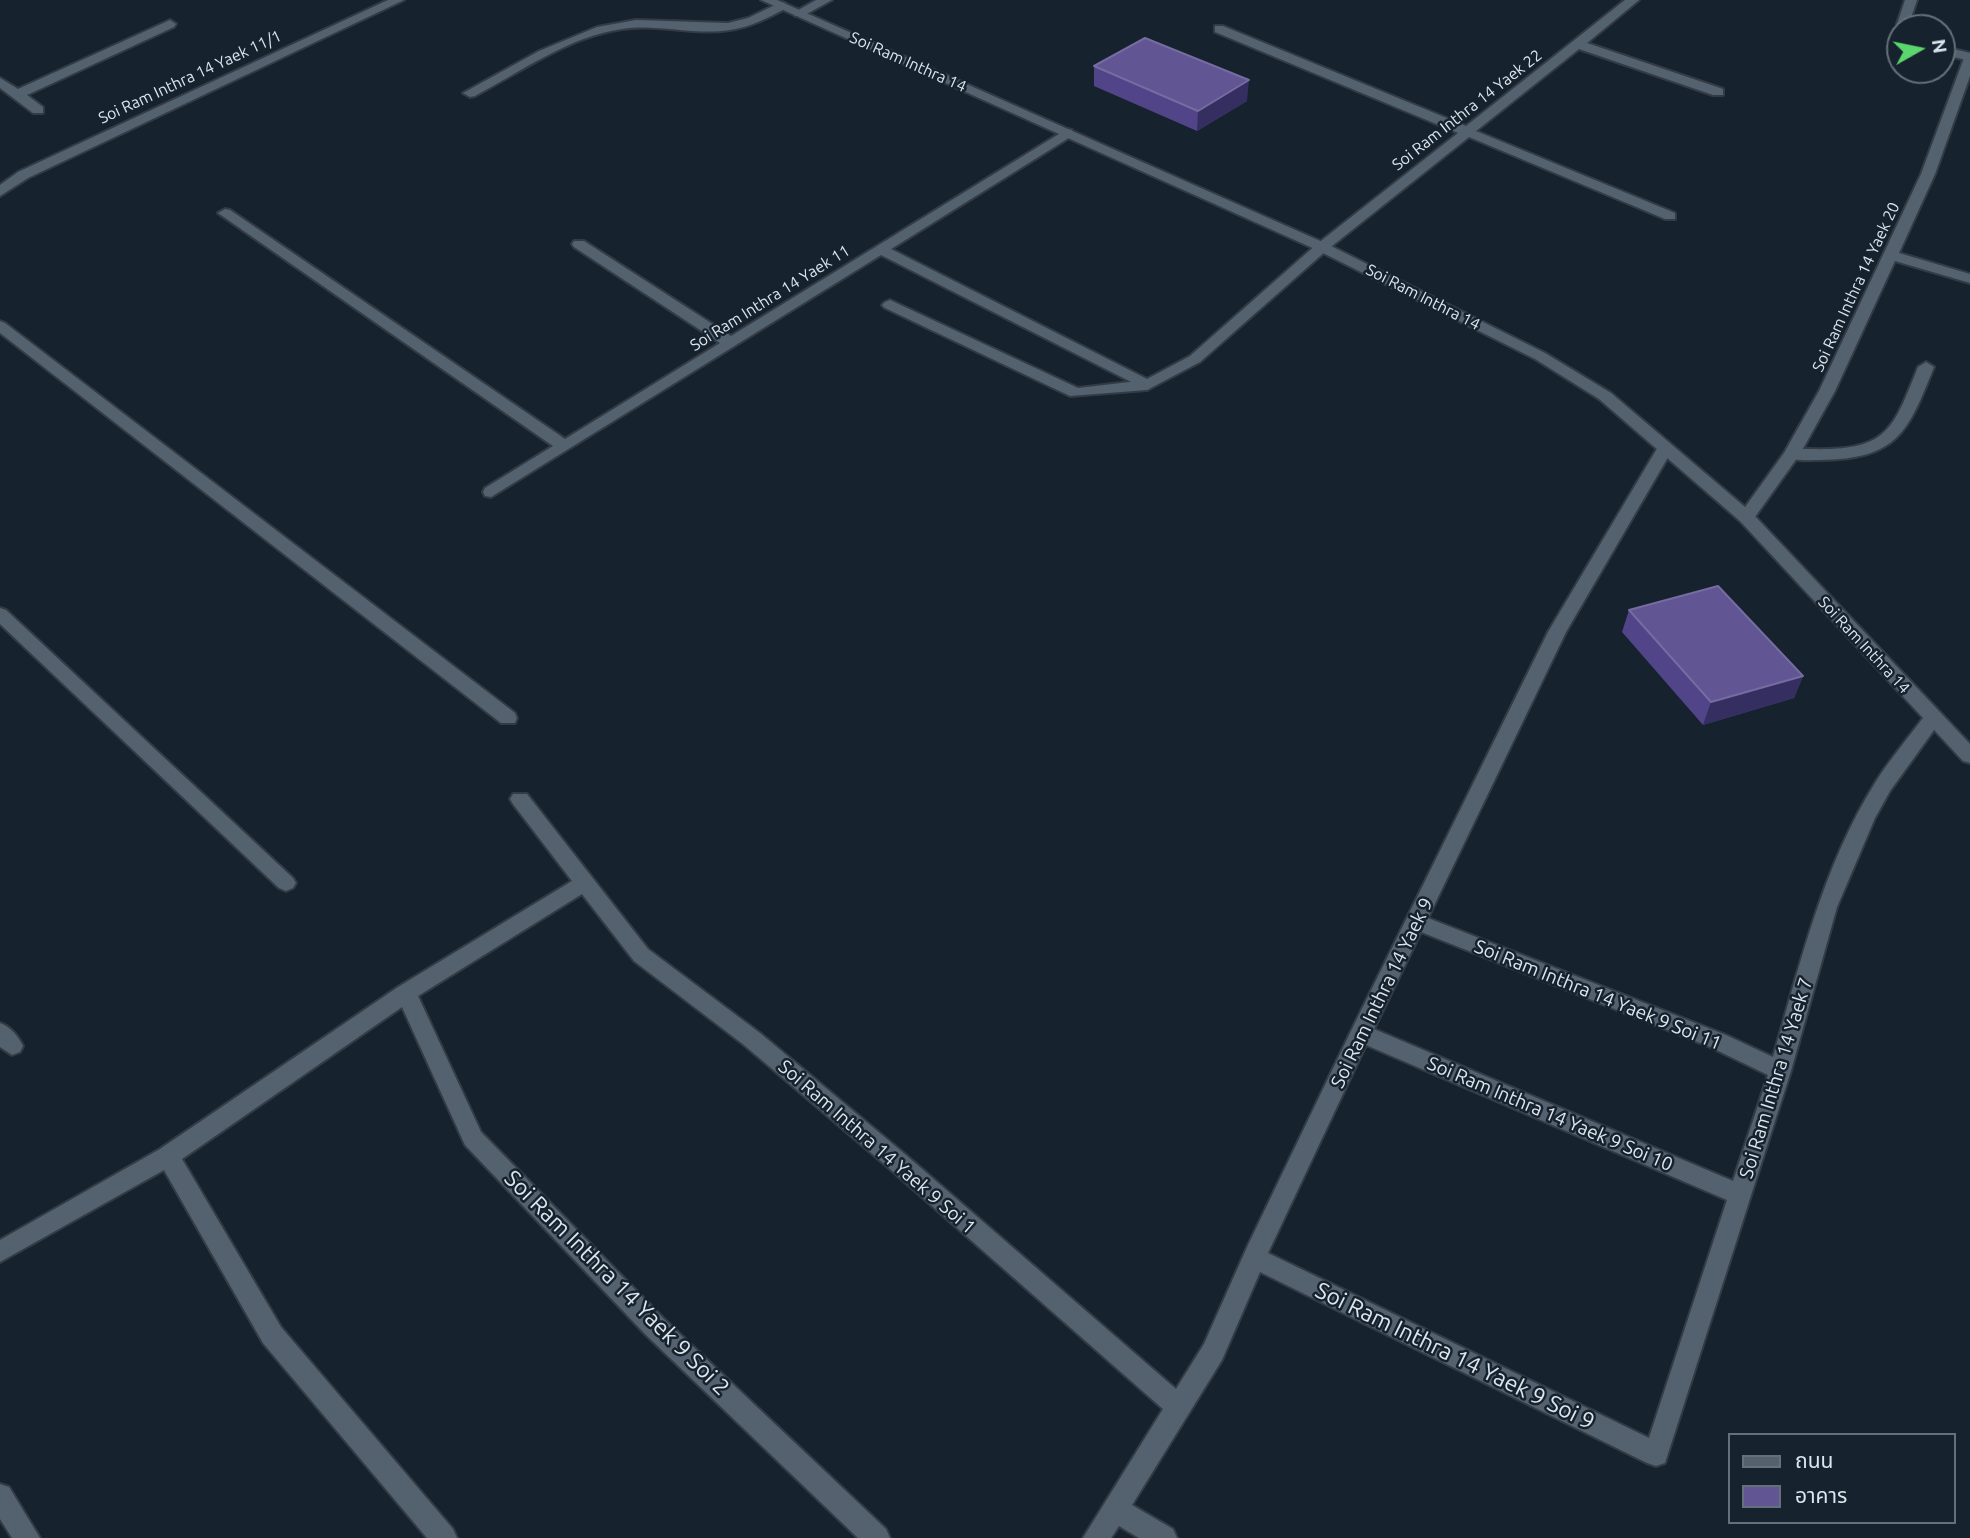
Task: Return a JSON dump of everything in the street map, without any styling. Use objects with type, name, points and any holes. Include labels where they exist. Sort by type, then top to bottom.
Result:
[{"type":"street","name":"Soi Ram Inthra 14 Yaek 11/1","points":[[0,192],[23,174],[398,0]]},
{"type":"street","points":[[799,13],[826,0]]},
{"type":"street","name":"Soi Ram Inthra 14 Yaek 22","points":[[1322,247],[1633,0]]},
{"type":"street","points":[[470,93],[589,34],[619,25],[659,22],[733,26],[745,24],[774,3]]},
{"type":"street","name":"Soi Ram Inthra 14","points":[[774,3],[1322,247],[1540,356],[1605,396],[1746,517],[1970,756]]},
{"type":"street","points":[[17,94],[170,24]]},
{"type":"street","points":[[1219,29],[1670,216]]},
{"type":"street","points":[[1578,44],[1718,92]]},
{"type":"street","name":"Soi Ram Inthra 14 Yaek 20","points":[[1746,517],[1792,454],[1827,391],[1928,174],[1970,58]]},
{"type":"street","points":[[0,82],[38,110]]},
{"type":"street","name":"Soi Ram Inthra 14 Yaek 11","points":[[491,492],[563,444],[1067,134]]},
{"type":"street","points":[[225,213],[563,444]]},
{"type":"street","points":[[579,244],[731,343]]},
{"type":"street","points":[[890,305],[1076,393],[1147,385],[1195,359],[1322,247]]},
{"type":"street","points":[[880,249],[1147,385]]},
{"type":"street","points":[[1890,255],[1970,279]]},
{"type":"street","points":[[0,326],[508,718]]},
{"type":"street","points":[[1792,454],[1833,455],[1863,450],[1883,441],[1901,426],[1926,367]]},
{"type":"street","name":"Soi Ram Inthra 14 Yaek 9","points":[[1096,1538],[1213,1352],[1254,1258],[1361,1033],[1557,632],[1666,447]]},
{"type":"street","points":[[0,614],[286,883]]},
{"type":"street","name":"Soi Ram Inthra 14 Yaek 7","points":[[1656,1454],[1780,1071],[1827,907],[1883,786],[1933,719]]},
{"type":"street","name":"Soi Ram Inthra 14 Yaek 9 Soi 1","points":[[520,799],[641,955],[752,1040],[856,1127],[1177,1406]]},
{"type":"street","points":[[0,1252],[168,1156],[406,993],[586,882]]},
{"type":"street","name":"Soi Ram Inthra 14 Yaek 9 Soi 11","points":[[1416,922],[1718,1041],[1780,1071]]},
{"type":"street","name":"Soi Ram Inthra 14 Yaek 9 Soi 2","points":[[406,993],[473,1138],[655,1326],[877,1538]]},
{"type":"street","name":"Soi Ram Inthra 14 Yaek 9 Soi 10","points":[[1361,1033],[1740,1195]]},
{"type":"street","points":[[168,1156],[272,1335],[444,1538]]},
{"type":"street","name":"Soi Ram Inthra 14 Yaek 9 Soi 9","points":[[1254,1258],[1656,1454]]},
{"type":"street","points":[[0,1496],[27,1538]]},
{"type":"street","points":[[1115,1509],[1164,1538]]},
{"type":"building","points":[[1145,38],[1249,80],[1198,111],[1094,66]]},
{"type":"building","points":[[1718,586],[1803,676],[1711,702],[1629,610]]}]
